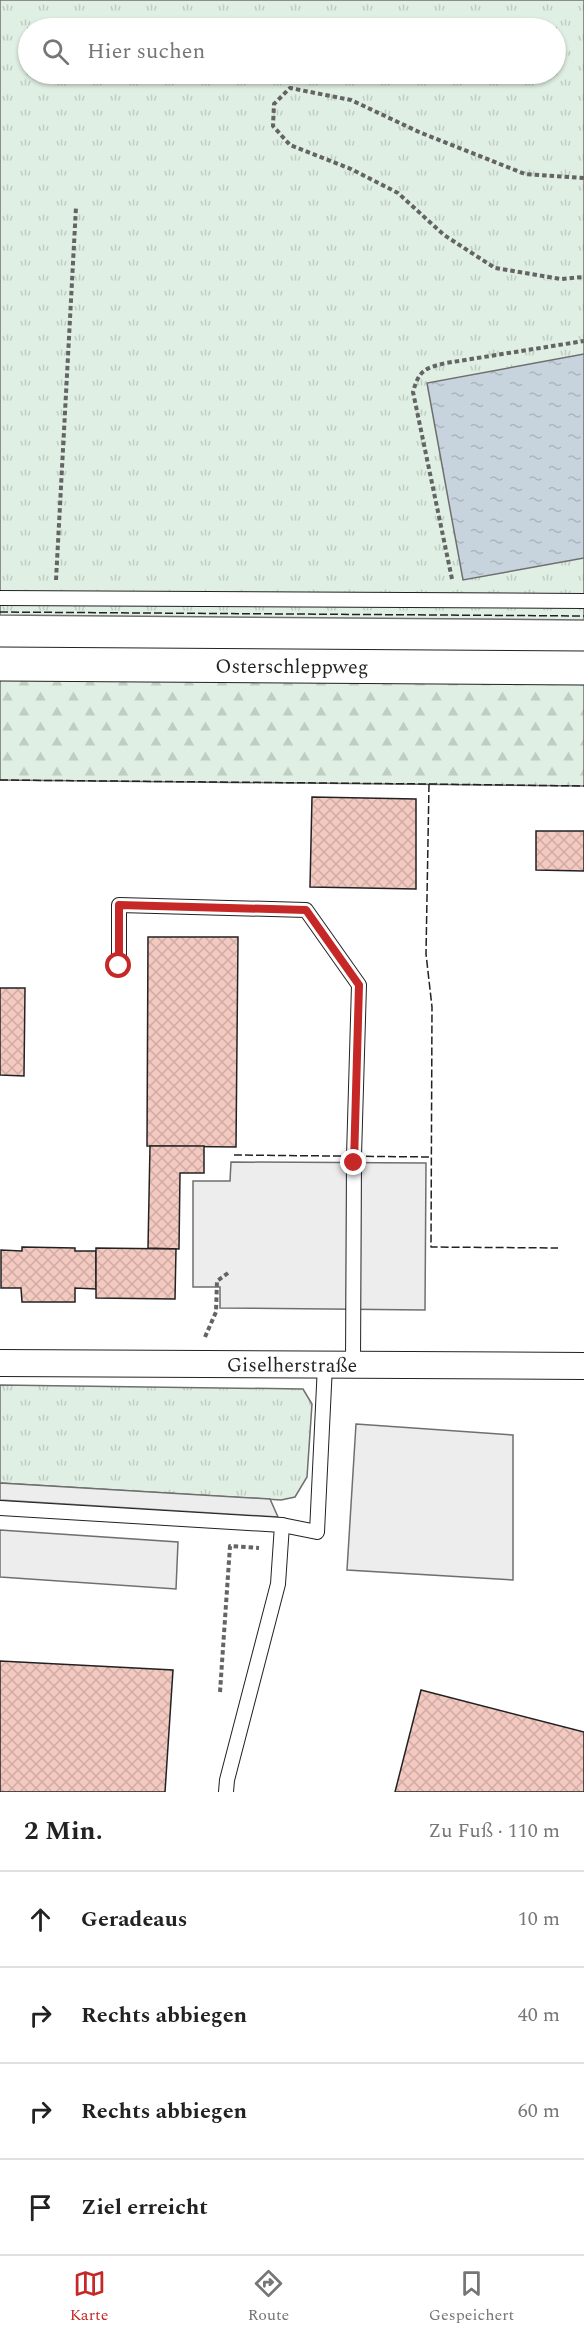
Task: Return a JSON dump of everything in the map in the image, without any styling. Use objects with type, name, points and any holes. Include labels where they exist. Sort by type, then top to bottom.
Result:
[{"type":"street","name":"Osterschleppweg","points":[[0,664],[584,668]]},
{"type":"street","name":"Giselherstraße","points":[[0,1363],[584,1366]]},
{"type":"lane","points":[[0,598],[584,601]]},
{"type":"lane","points":[[119,966],[119,905],[306,910],[359,985],[354,1156],[353,1365]]},
{"type":"lane","points":[[0,1508],[282,1525],[317,1532],[325,1365]]},
{"type":"lane","points":[[226,1792],[227,1780],[278,1584],[282,1525]]},
{"type":"path","points":[[584,178],[525,174],[419,132],[351,100],[290,88],[274,104],[273,126],[290,145],[351,169],[398,193],[444,235],[495,268],[561,279],[584,277]]},
{"type":"path","points":[[55,598],[76,207]]},
{"type":"path","points":[[456,601],[413,392],[417,376],[428,368],[447,363],[584,341]]},
{"type":"path","points":[[200,1346],[216,1312],[217,1281],[228,1273]]},
{"type":"path","points":[[220,1692],[230,1546],[280,1549]]},
{"type":"green space","points":[[0,0],[584,0],[584,620],[0,615]]},
{"type":"green space","points":[[0,677],[584,682],[584,786],[0,780]]},
{"type":"green space","points":[[0,1385],[303,1389],[312,1404],[307,1477],[295,1497],[281,1500],[0,1483]]},
{"type":"shaded area","points":[[231,1162],[426,1163],[425,1310],[220,1308],[220,1287],[193,1287],[193,1181],[230,1181]]},
{"type":"shaded area","points":[[356,1424],[513,1435],[513,1580],[347,1570]]},
{"type":"shaded area","points":[[0,1483],[270,1499],[278,1517],[0,1500]]},
{"type":"shaded area","points":[[0,1530],[178,1542],[176,1589],[0,1577]]},
{"type":"water","points":[[584,354],[584,558],[463,580],[427,383]]},
{"type":"building","points":[[312,797],[416,799],[416,889],[310,887]]},
{"type":"building","points":[[536,831],[584,831],[584,871],[536,870]]},
{"type":"building","points":[[148,937],[238,937],[236,1147],[147,1146]]},
{"type":"building","points":[[0,988],[25,988],[24,1076],[0,1075]]},
{"type":"building","points":[[150,1146],[204,1146],[204,1173],[180,1173],[179,1249],[148,1248]]},
{"type":"building","points":[[22,1247],[75,1248],[75,1251],[96,1251],[96,1289],[75,1288],[75,1302],[22,1302],[21,1288],[1,1288],[1,1250],[22,1251]]},
{"type":"building","points":[[96,1248],[176,1249],[175,1299],[96,1298]]},
{"type":"building","points":[[0,1661],[173,1670],[165,1792],[0,1792]]},
{"type":"building","points":[[421,1690],[584,1732],[584,1792],[395,1792]]},
{"type":"fence","points":[[0,612],[584,616]]},
{"type":"fence","points":[[0,780],[429,784],[426,954],[432,1007],[431,1247],[558,1248]]},
{"type":"fence","points":[[429,784],[584,786]]},
{"type":"fence","points":[[234,1155],[431,1157]]},
{"type":"route","points":[[119,966],[119,905],[306,910],[359,985],[354,1163]]}]
